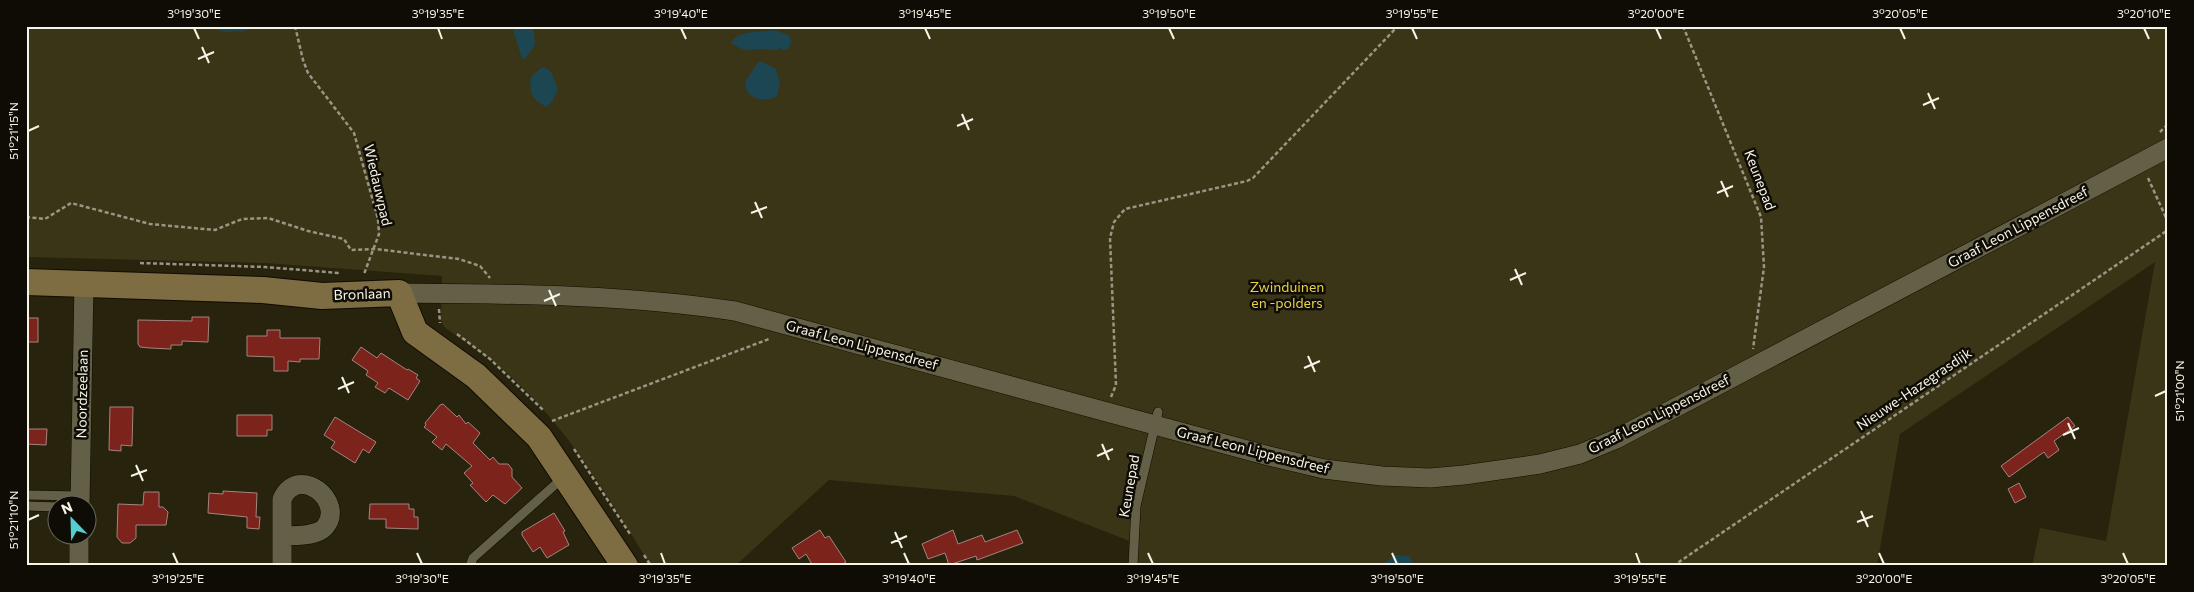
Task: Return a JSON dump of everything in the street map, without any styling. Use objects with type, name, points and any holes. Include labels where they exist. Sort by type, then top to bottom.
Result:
[{"type":"street","name":"Graaf Leon Lippensdreef","points":[[399,293],[620,298],[670,302],[735,311],[1156,418],[1324,470],[1382,476],[1430,478],[1540,464],[1580,454],[1616,439],[2168,148]]},
{"type":"street","name":"Bronlaan","points":[[26,282],[263,290],[322,296],[399,293],[415,332],[494,392],[539,437],[625,566]]},
{"type":"street","name":"Noordzeelaan","points":[[80,494],[84,283]]},
{"type":"street","points":[[282,566],[284,536]]},
{"type":"street","points":[[79,544],[79,566]]},
{"type":"lane","name":"Keunepad","points":[[1133,566],[1136,506],[1156,418]]},
{"type":"lane","points":[[470,566],[473,558],[557,483],[567,478]]},
{"type":"lane","points":[[26,496],[48,498]]},
{"type":"lane","points":[[26,506],[48,507]]},
{"type":"path","name":"Wiedauwpad","points":[[296,26],[302,60],[308,73],[356,137],[378,219],[379,234],[364,275]]},
{"type":"path","points":[[1111,399],[1116,385],[1110,238],[1114,222],[1125,209],[1247,181],[1253,178],[1398,26]]},
{"type":"path","name":"Keunepad","points":[[1684,26],[1761,217],[1764,267],[1752,353]]},
{"type":"path","points":[[2141,162],[2168,222]]},
{"type":"path","points":[[26,217],[45,220],[71,203],[150,224],[215,230],[242,219],[268,218],[308,231],[344,239],[351,250],[375,249],[446,257],[470,262],[484,270],[492,282]]},
{"type":"path","name":"Nieuwe-Hazegrasdijk","points":[[1672,566],[2168,230]]},
{"type":"path","points":[[552,421],[771,338]]},
{"type":"green space","name":"Zwinduinen en -polders","points":[[26,26],[2168,26],[2168,566],[2032,566],[2040,528],[2106,541],[2155,262],[1900,434],[1877,566],[1131,566],[1132,542],[1014,496],[829,480],[735,566],[651,566],[586,464],[549,417],[529,394],[500,367],[444,327],[441,320],[442,276],[265,263],[26,257]]},
{"type":"water","points":[[215,26],[264,26],[241,32],[226,32],[220,31]]},
{"type":"water","points":[[512,26],[533,26],[535,44],[526,58],[522,59]]},
{"type":"water","points":[[775,30],[788,35],[792,41],[788,49],[748,50],[741,49],[731,43],[734,39],[744,34]]},
{"type":"water","points":[[761,61],[776,69],[780,83],[777,96],[762,100],[750,95],[746,85],[747,79]]},
{"type":"water","points":[[545,67],[551,72],[558,89],[552,102],[546,107],[534,98],[530,88],[531,77],[541,68]]},
{"type":"water","points":[[1395,555],[1409,556],[1415,566],[1381,566]]},
{"type":"building","points":[[192,317],[209,317],[208,342],[182,341],[182,345],[171,345],[171,349],[140,347],[138,344],[138,320],[192,321]]},
{"type":"building","points":[[26,318],[38,318],[38,342],[26,342]]},
{"type":"building","points":[[267,330],[280,330],[280,338],[320,338],[319,359],[300,359],[300,362],[288,361],[288,371],[274,371],[274,357],[247,356],[247,336],[267,336]]},
{"type":"building","points":[[361,347],[377,358],[381,353],[418,375],[416,378],[420,381],[408,400],[389,388],[385,393],[375,387],[378,383],[366,375],[368,371],[352,360]]},
{"type":"building","points":[[443,404],[457,417],[459,415],[466,424],[468,422],[480,433],[473,443],[490,460],[493,457],[499,464],[508,464],[512,469],[512,477],[522,488],[505,504],[493,495],[486,502],[470,485],[473,483],[464,473],[472,466],[446,444],[442,450],[432,442],[437,437],[424,427],[425,423]]},
{"type":"building","points":[[110,407],[133,407],[132,446],[121,445],[121,451],[109,450]]},
{"type":"building","points":[[237,415],[272,415],[272,430],[267,430],[267,436],[237,436]]},
{"type":"building","points":[[335,417],[376,442],[369,453],[363,449],[355,463],[331,448],[335,442],[324,435]]},
{"type":"building","points":[[2068,417],[2075,426],[2054,441],[2059,450],[2048,458],[2044,452],[2009,477],[2001,466]]},
{"type":"building","points":[[47,429],[46,445],[26,444],[26,430]]},
{"type":"building","points":[[2019,483],[2026,497],[2015,503],[2008,489]]},
{"type":"building","points":[[223,491],[257,493],[256,517],[260,517],[259,529],[247,528],[247,517],[208,513],[209,493],[223,494]]},
{"type":"building","points":[[144,492],[159,492],[159,507],[163,507],[168,512],[166,525],[136,525],[136,538],[130,543],[122,543],[117,537],[118,504],[143,505]]},
{"type":"building","points":[[370,504],[409,504],[409,509],[414,509],[414,517],[418,517],[418,529],[386,528],[386,519],[369,519]]},
{"type":"building","points":[[554,513],[565,531],[563,532],[569,545],[547,558],[540,547],[533,552],[522,532]]},
{"type":"building","points":[[820,530],[825,538],[829,536],[846,562],[839,566],[813,566],[806,554],[799,559],[792,548]]},
{"type":"building","points":[[953,530],[958,544],[982,535],[985,542],[1017,530],[1023,543],[977,560],[976,556],[949,565],[945,553],[928,559],[922,544]]}]
